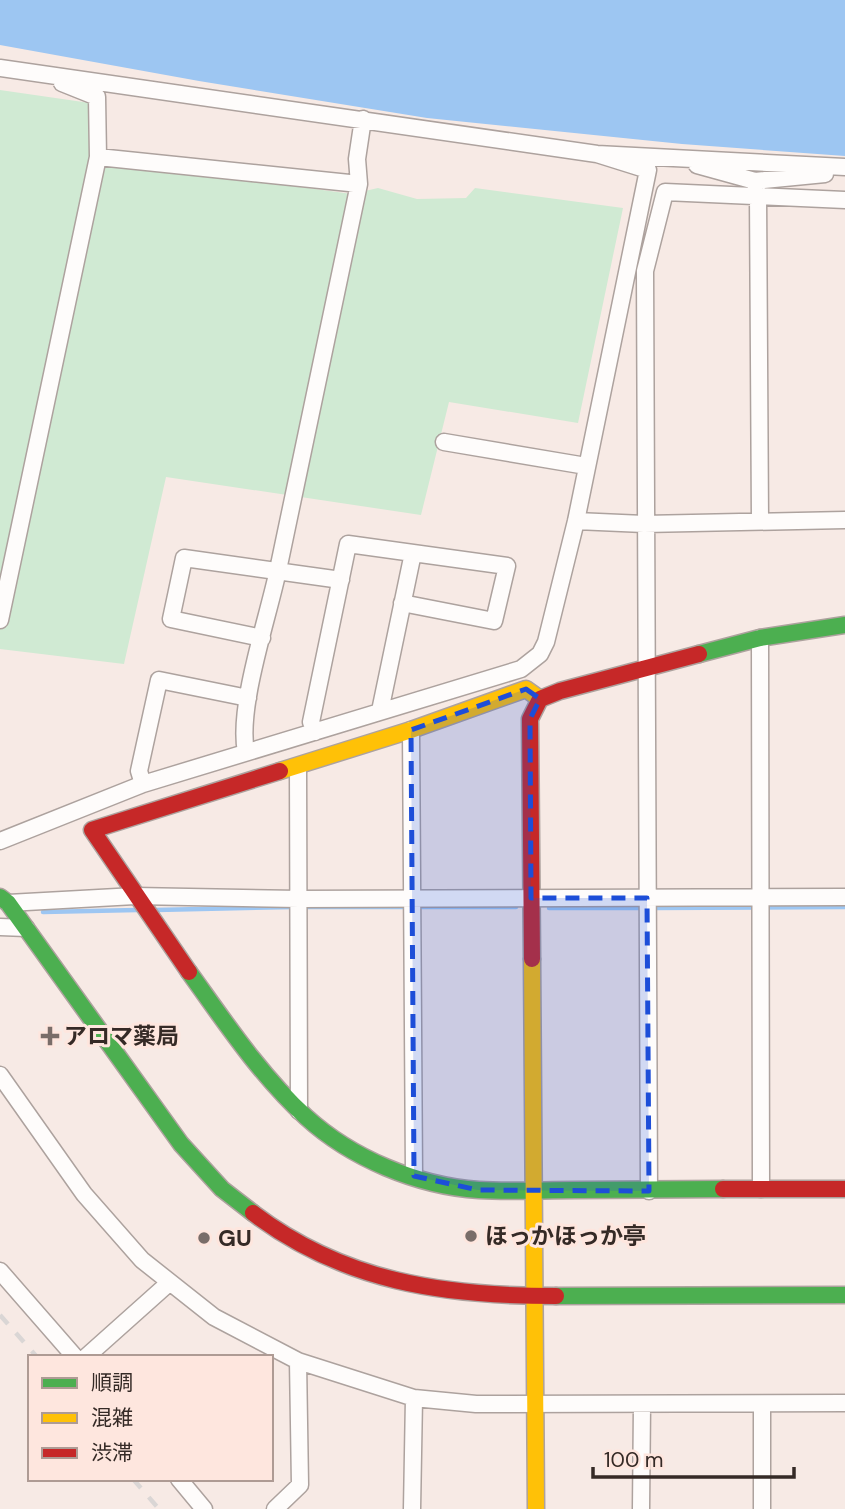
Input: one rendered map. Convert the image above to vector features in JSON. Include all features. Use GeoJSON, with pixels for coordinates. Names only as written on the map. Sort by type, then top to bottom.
{"type":"FeatureCollection","features":[{"type":"Feature","properties":{"kind":"street"},"geometry":{"type":"LineString","coordinates":[[0,68],[597,154],[839,167]]}},
{"type":"Feature","properties":{"kind":"street"},"geometry":{"type":"LineString","coordinates":[[0,620],[98,157],[97,97],[39,74]]}},
{"type":"Feature","properties":{"kind":"street"},"geometry":{"type":"LineString","coordinates":[[246,752],[243,738],[248,698],[278,571],[359,184],[358,159],[363,119]]}},
{"type":"Feature","properties":{"kind":"street"},"geometry":{"type":"LineString","coordinates":[[597,154],[648,170],[680,159],[756,188],[845,200]]}},
{"type":"Feature","properties":{"kind":"street"},"geometry":{"type":"LineString","coordinates":[[98,157],[359,184]]}},
{"type":"Feature","properties":{"kind":"street"},"geometry":{"type":"LineString","coordinates":[[649,1191],[645,271],[665,192],[756,188],[832,173],[839,167]]}},
{"type":"Feature","properties":{"kind":"street"},"geometry":{"type":"LineString","coordinates":[[0,841],[143,784],[521,669],[540,654],[546,642],[576,520],[648,170]]}},
{"type":"Feature","properties":{"kind":"street"},"geometry":{"type":"LineString","coordinates":[[756,188],[760,521]]}},
{"type":"Feature","properties":{"kind":"street"},"geometry":{"type":"LineString","coordinates":[[444,442],[586,466]]}},
{"type":"Feature","properties":{"kind":"street"},"geometry":{"type":"LineString","coordinates":[[576,520],[645,524],[845,520]]}},
{"type":"Feature","properties":{"kind":"street"},"geometry":{"type":"LineString","coordinates":[[315,732],[311,722],[348,544],[507,566],[494,621],[402,603]]}},
{"type":"Feature","properties":{"kind":"street"},"geometry":{"type":"LineString","coordinates":[[380,711],[413,553]]}},
{"type":"Feature","properties":{"kind":"street"},"geometry":{"type":"LineString","coordinates":[[262,638],[171,619],[184,558],[341,580]]}},
{"type":"Feature","properties":{"kind":"street"},"geometry":{"type":"LineString","coordinates":[[537,1509],[533,1296],[530,719],[540,699],[560,691],[760,638],[845,625]]}},
{"type":"Feature","properties":{"kind":"street"},"geometry":{"type":"LineString","coordinates":[[760,638],[761,1189]]}},
{"type":"Feature","properties":{"kind":"street"},"geometry":{"type":"LineString","coordinates":[[521,669],[526,688],[540,699]]}},
{"type":"Feature","properties":{"kind":"street"},"geometry":{"type":"LineString","coordinates":[[143,784],[139,771],[159,680],[248,698]]}},
{"type":"Feature","properties":{"kind":"street"},"geometry":{"type":"LineString","coordinates":[[526,688],[411,730],[92,830],[142,906],[263,1073],[299,1111],[352,1151],[386,1167],[426,1180],[478,1190],[845,1189]]}},
{"type":"Feature","properties":{"kind":"street"},"geometry":{"type":"LineString","coordinates":[[411,730],[414,1176]]}},
{"type":"Feature","properties":{"kind":"street"},"geometry":{"type":"LineString","coordinates":[[298,766],[299,1111]]}},
{"type":"Feature","properties":{"kind":"street"},"geometry":{"type":"LineString","coordinates":[[4,900],[142,906],[413,905],[531,898],[647,904],[760,903],[845,897]]}},
{"type":"Feature","properties":{"kind":"street"},"geometry":{"type":"LineString","coordinates":[[4,900],[181,1144],[222,1189],[276,1231],[344,1266],[382,1278],[452,1291],[533,1296],[845,1295]]}},
{"type":"Feature","properties":{"kind":"street"},"geometry":{"type":"LineString","coordinates":[[0,927],[26,928]]}},
{"type":"Feature","properties":{"kind":"street"},"geometry":{"type":"LineString","coordinates":[[0,1075],[84,1194],[142,1260],[214,1317],[298,1361],[414,1398],[476,1404],[845,1404]]}},
{"type":"Feature","properties":{"kind":"street"},"geometry":{"type":"LineString","coordinates":[[0,1271],[73,1355]]}},
{"type":"Feature","properties":{"kind":"street"},"geometry":{"type":"LineString","coordinates":[[88,1355],[170,1282]]}},
{"type":"Feature","properties":{"kind":"street"},"geometry":{"type":"LineString","coordinates":[[275,1509],[300,1485],[298,1361]]}},
{"type":"Feature","properties":{"kind":"street"},"geometry":{"type":"LineString","coordinates":[[412,1509],[414,1398]]}},
{"type":"Feature","properties":{"kind":"street"},"geometry":{"type":"LineString","coordinates":[[762,1404],[762,1509]]}},
{"type":"Feature","properties":{"kind":"street"},"geometry":{"type":"LineString","coordinates":[[642,1405],[642,1509]]}},
{"type":"Feature","properties":{"kind":"street"},"geometry":{"type":"LineString","coordinates":[[181,1481],[204,1509]]}},
{"type":"Feature","properties":{"kind":"highlighted area"},"geometry":{"type":"Polygon","coordinates":[[[526,689],[540,699],[530,719],[531,898],[647,898],[649,1191],[478,1190],[414,1176],[411,730],[526,689]]]}},
{"type":"Feature","properties":{"kind":"green space"},"geometry":{"type":"Polygon","coordinates":[[[0,90],[90,103],[94,159],[352,194],[378,188],[417,199],[466,198],[475,188],[623,208],[578,423],[449,402],[421,515],[166,477],[124,664],[0,649],[0,90]]]}},
{"type":"Feature","properties":{"kind":"water"},"geometry":{"type":"Polygon","coordinates":[[[0,0],[845,0],[845,156],[682,144],[427,118],[0,45],[0,0]]]}},
{"type":"Feature","properties":{"kind":"waterway"},"geometry":{"type":"LineString","coordinates":[[156,910],[294,907]]}},
{"type":"Feature","properties":{"kind":"waterway"},"geometry":{"type":"LineString","coordinates":[[303,907],[516,907]]}},
{"type":"Feature","properties":{"kind":"waterway"},"geometry":{"type":"LineString","coordinates":[[651,908],[845,907]]}},
{"type":"Feature","properties":{"kind":"waterway"},"geometry":{"type":"LineString","coordinates":[[549,908],[643,908]]}},
{"type":"Feature","properties":{"kind":"waterway"},"geometry":{"type":"LineString","coordinates":[[43,912],[137,910]]}},
{"type":"Feature","properties":{"kind":"railway"},"geometry":{"type":"LineString","coordinates":[[0,1315],[35,1355]]}},
{"type":"Feature","properties":{"kind":"railway"},"geometry":{"type":"LineString","coordinates":[[135,1481],[159,1509]]}},
{"type":"Feature","properties":{"kind":"traffic: fast"},"geometry":{"type":"LineString","coordinates":[[699,654],[760,638],[845,625]]}},
{"type":"Feature","properties":{"kind":"traffic: fast"},"geometry":{"type":"LineString","coordinates":[[0,897],[8,903],[181,1144],[222,1189],[253,1213]]}},
{"type":"Feature","properties":{"kind":"traffic: fast"},"geometry":{"type":"LineString","coordinates":[[189,972],[244,1048],[289,1101],[343,1145],[386,1167],[432,1183],[479,1190],[723,1189]]}},
{"type":"Feature","properties":{"kind":"traffic: fast"},"geometry":{"type":"LineString","coordinates":[[556,1296],[845,1295]]}},
{"type":"Feature","properties":{"kind":"traffic: slow"},"geometry":{"type":"LineString","coordinates":[[280,771],[411,730],[526,689],[540,699]]}},
{"type":"Feature","properties":{"kind":"traffic: slow"},"geometry":{"type":"LineString","coordinates":[[532,959],[536,1509]]}},
{"type":"Feature","properties":{"kind":"traffic: jam"},"geometry":{"type":"LineString","coordinates":[[532,959],[530,719],[540,699],[560,691],[699,654]]}},
{"type":"Feature","properties":{"kind":"traffic: jam"},"geometry":{"type":"LineString","coordinates":[[189,972],[92,830],[280,771]]}},
{"type":"Feature","properties":{"kind":"traffic: jam"},"geometry":{"type":"LineString","coordinates":[[723,1189],[845,1189]]}},
{"type":"Feature","properties":{"kind":"traffic: jam"},"geometry":{"type":"LineString","coordinates":[[253,1213],[323,1255],[359,1270],[435,1288],[474,1293],[556,1296]]}},
{"type":"Feature","properties":{"kind":"place","name":"アロマ薬局"},"geometry":{"type":"Point","coordinates":[50,1036]}},
{"type":"Feature","properties":{"kind":"place","name":"ほっかほっか亭"},"geometry":{"type":"Point","coordinates":[471,1236]}},
{"type":"Feature","properties":{"kind":"place","name":"GU"},"geometry":{"type":"Point","coordinates":[204,1238]}}]}
